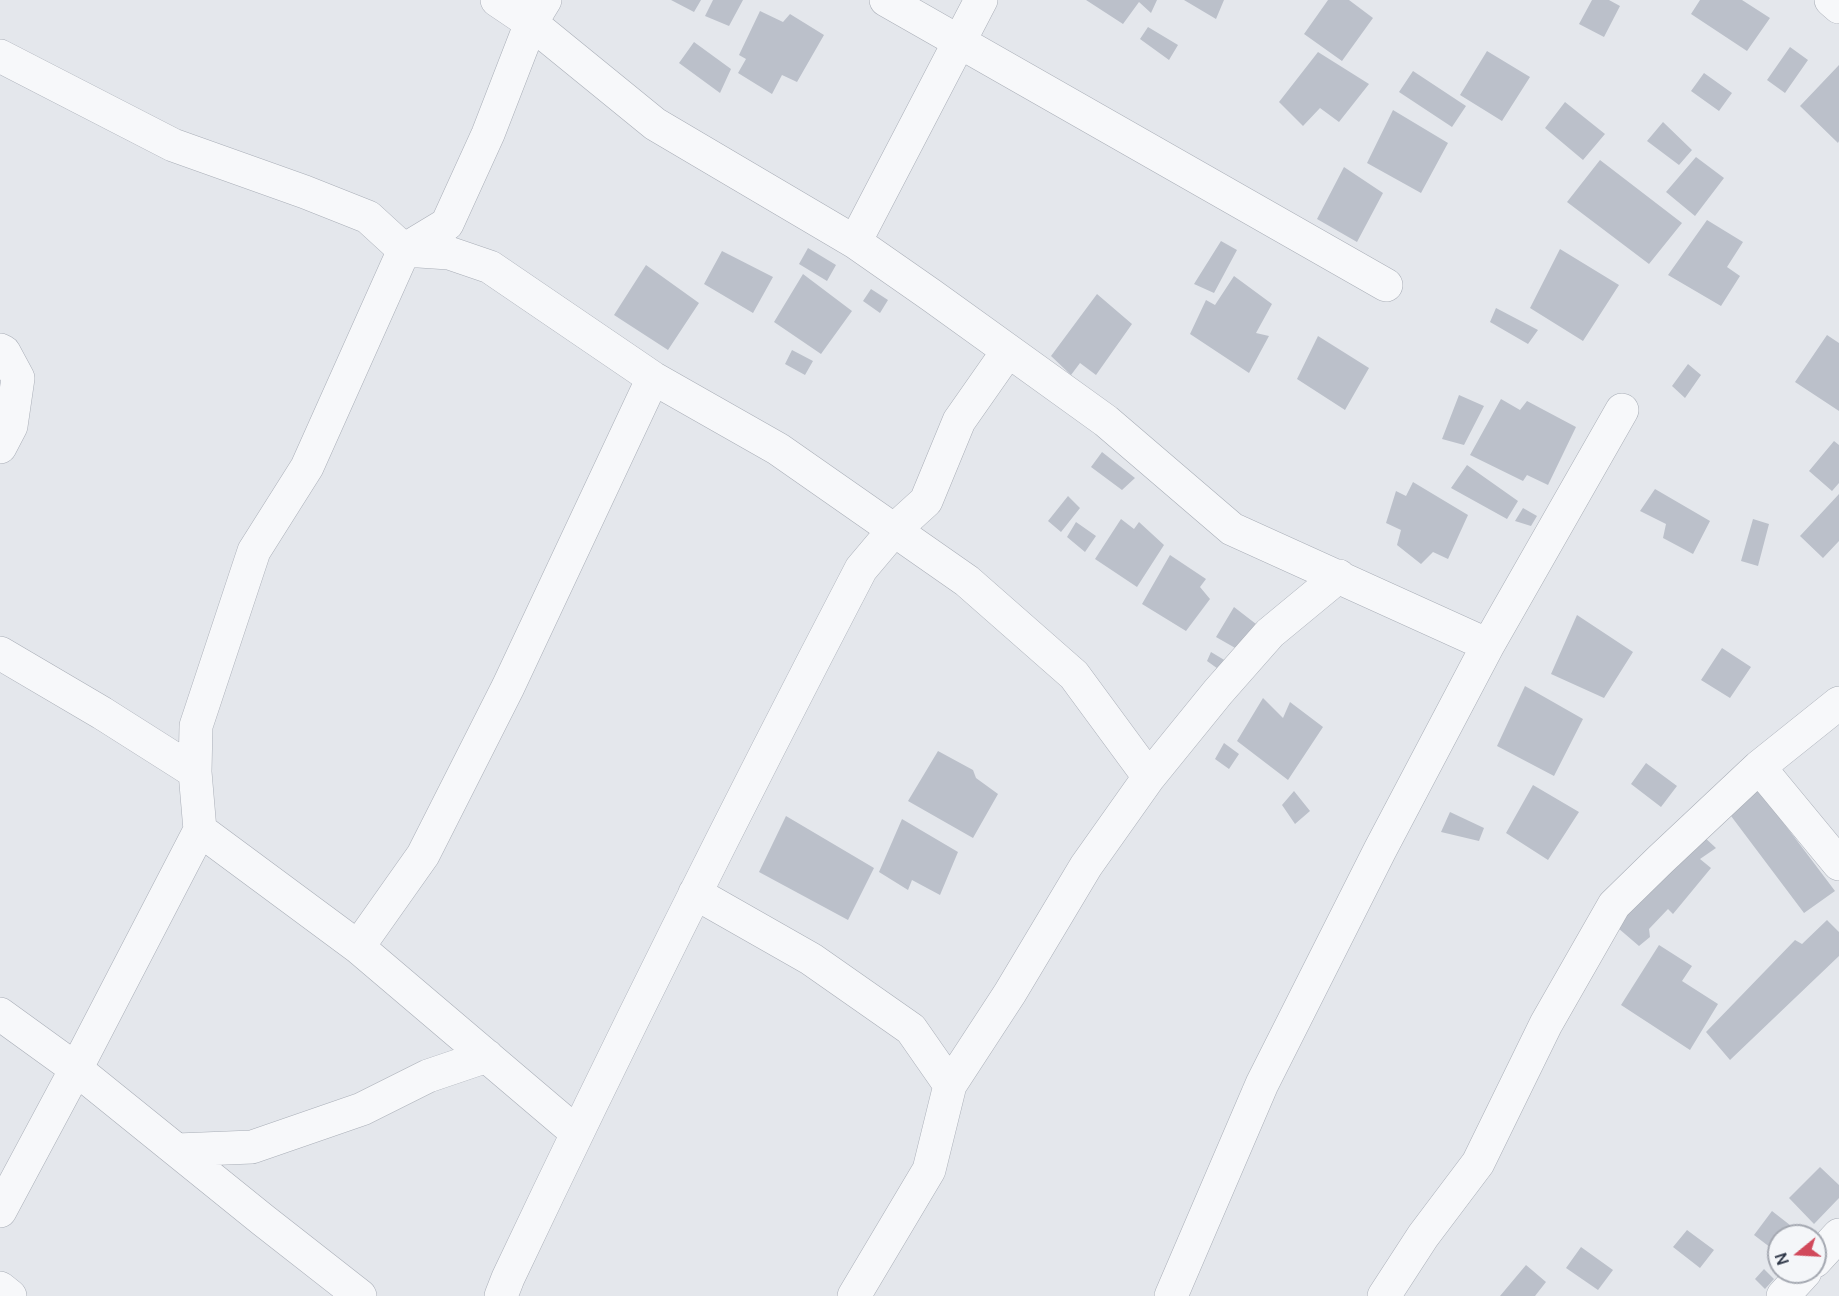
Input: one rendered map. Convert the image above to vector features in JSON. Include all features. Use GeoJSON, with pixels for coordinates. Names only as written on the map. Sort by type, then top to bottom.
{"type":"FeatureCollection","features":[{"type":"Feature","properties":{"kind":"street"},"geometry":{"type":"LineString","coordinates":[[497,0],[538,12],[655,124],[855,242],[1106,421],[1232,528],[1488,645]]}},
{"type":"Feature","properties":{"kind":"street"},"geometry":{"type":"LineString","coordinates":[[886,0],[1386,285]]}},
{"type":"Feature","properties":{"kind":"street"},"geometry":{"type":"LineString","coordinates":[[855,242],[981,0]]}},
{"type":"Feature","properties":{"kind":"street"},"geometry":{"type":"LineString","coordinates":[[1831,0],[1839,7]]}},
{"type":"Feature","properties":{"kind":"street"},"geometry":{"type":"LineString","coordinates":[[0,1211],[201,830],[195,772],[196,726],[254,551],[307,467],[404,250],[447,224],[488,134],[538,12]]}},
{"type":"Feature","properties":{"kind":"street"},"geometry":{"type":"LineString","coordinates":[[0,56],[173,145],[368,217],[404,250],[449,252],[490,267],[653,378],[777,448],[893,531],[968,581],[1074,675],[1149,777]]}},
{"type":"Feature","properties":{"kind":"street"},"geometry":{"type":"LineString","coordinates":[[0,350],[4,352],[18,378],[10,426],[0,447]]}},
{"type":"Feature","properties":{"kind":"street"},"geometry":{"type":"LineString","coordinates":[[501,1296],[577,1132],[695,893],[861,569],[893,531],[926,501],[959,421],[1008,351]]}},
{"type":"Feature","properties":{"kind":"street"},"geometry":{"type":"LineString","coordinates":[[358,947],[423,855],[508,687],[653,378]]}},
{"type":"Feature","properties":{"kind":"street"},"geometry":{"type":"LineString","coordinates":[[1171,1296],[1262,1084],[1380,850],[1488,645],[1622,410]]}},
{"type":"Feature","properties":{"kind":"street"},"geometry":{"type":"LineString","coordinates":[[854,1296],[929,1170],[950,1085],[1010,993],[1086,867],[1149,777],[1218,692],[1270,633],[1339,576]]}},
{"type":"Feature","properties":{"kind":"street"},"geometry":{"type":"LineString","coordinates":[[0,652],[195,772]]}},
{"type":"Feature","properties":{"kind":"street"},"geometry":{"type":"LineString","coordinates":[[1384,1296],[1423,1236],[1478,1163],[1546,1024],[1614,905],[1759,767],[1839,703]]}},
{"type":"Feature","properties":{"kind":"street"},"geometry":{"type":"LineString","coordinates":[[1759,767],[1839,864]]}},
{"type":"Feature","properties":{"kind":"street"},"geometry":{"type":"LineString","coordinates":[[201,830],[358,947],[577,1132]]}},
{"type":"Feature","properties":{"kind":"street"},"geometry":{"type":"LineString","coordinates":[[695,893],[811,958],[911,1029],[950,1085]]}},
{"type":"Feature","properties":{"kind":"street"},"geometry":{"type":"LineString","coordinates":[[0,1014],[76,1069],[360,1296]]}},
{"type":"Feature","properties":{"kind":"street"},"geometry":{"type":"LineString","coordinates":[[177,1150],[252,1147],[362,1109],[428,1076],[487,1056]]}},
{"type":"Feature","properties":{"kind":"street"},"geometry":{"type":"LineString","coordinates":[[1827,1248],[1839,1235]]}},
{"type":"Feature","properties":{"kind":"street"},"geometry":{"type":"LineString","coordinates":[[1783,1296],[1794,1284]]}},
{"type":"Feature","properties":{"kind":"street"},"geometry":{"type":"LineString","coordinates":[[0,1288],[10,1296]]}},
{"type":"Feature","properties":{"kind":"building"},"geometry":{"type":"Polygon","coordinates":[[[671,0],[701,0],[694,12],[671,0]]]}},
{"type":"Feature","properties":{"kind":"building"},"geometry":{"type":"Polygon","coordinates":[[[713,0],[743,0],[729,26],[705,16],[713,0]]]}},
{"type":"Feature","properties":{"kind":"building"},"geometry":{"type":"Polygon","coordinates":[[[1086,0],[1157,0],[1151,13],[1139,2],[1123,24],[1086,0]]]}},
{"type":"Feature","properties":{"kind":"building"},"geometry":{"type":"Polygon","coordinates":[[[1184,0],[1224,0],[1216,19],[1184,0]]]}},
{"type":"Feature","properties":{"kind":"building"},"geometry":{"type":"Polygon","coordinates":[[[1328,0],[1349,0],[1373,18],[1342,61],[1304,34],[1328,0]]]}},
{"type":"Feature","properties":{"kind":"building"},"geometry":{"type":"Polygon","coordinates":[[[1592,0],[1609,0],[1620,6],[1604,37],[1579,24],[1592,0]]]}},
{"type":"Feature","properties":{"kind":"building"},"geometry":{"type":"Polygon","coordinates":[[[1700,0],[1742,0],[1770,18],[1747,51],[1691,14],[1700,0]]]}},
{"type":"Feature","properties":{"kind":"building"},"geometry":{"type":"Polygon","coordinates":[[[760,11],[783,22],[790,14],[824,35],[797,82],[782,75],[772,94],[738,73],[746,59],[739,55],[760,11]]]}},
{"type":"Feature","properties":{"kind":"building"},"geometry":{"type":"Polygon","coordinates":[[[1148,27],[1178,45],[1169,60],[1140,39],[1148,27]]]}},
{"type":"Feature","properties":{"kind":"building"},"geometry":{"type":"Polygon","coordinates":[[[694,42],[731,69],[720,93],[679,63],[694,42]]]}},
{"type":"Feature","properties":{"kind":"building"},"geometry":{"type":"Polygon","coordinates":[[[1790,47],[1808,60],[1785,93],[1767,80],[1790,47]]]}},
{"type":"Feature","properties":{"kind":"building"},"geometry":{"type":"Polygon","coordinates":[[[1487,51],[1530,77],[1502,121],[1460,95],[1487,51]]]}},
{"type":"Feature","properties":{"kind":"building"},"geometry":{"type":"Polygon","coordinates":[[[1318,52],[1369,84],[1339,122],[1320,108],[1303,126],[1279,102],[1318,52]]]}},
{"type":"Feature","properties":{"kind":"building"},"geometry":{"type":"Polygon","coordinates":[[[1839,65],[1839,141],[1838,143],[1800,106],[1839,65]]]}},
{"type":"Feature","properties":{"kind":"building"},"geometry":{"type":"Polygon","coordinates":[[[1413,71],[1466,106],[1452,127],[1399,92],[1413,71]]]}},
{"type":"Feature","properties":{"kind":"building"},"geometry":{"type":"Polygon","coordinates":[[[1704,73],[1732,93],[1719,111],[1691,91],[1704,73]]]}},
{"type":"Feature","properties":{"kind":"building"},"geometry":{"type":"Polygon","coordinates":[[[1565,102],[1605,134],[1583,160],[1545,128],[1565,102]]]}},
{"type":"Feature","properties":{"kind":"building"},"geometry":{"type":"Polygon","coordinates":[[[1393,110],[1448,143],[1421,193],[1367,163],[1393,110]]]}},
{"type":"Feature","properties":{"kind":"building"},"geometry":{"type":"Polygon","coordinates":[[[1663,122],[1692,150],[1679,165],[1647,141],[1663,122]]]}},
{"type":"Feature","properties":{"kind":"building"},"geometry":{"type":"Polygon","coordinates":[[[1696,157],[1724,178],[1695,216],[1666,192],[1696,157]]]}},
{"type":"Feature","properties":{"kind":"building"},"geometry":{"type":"Polygon","coordinates":[[[1600,160],[1682,223],[1649,264],[1567,202],[1600,160]]]}},
{"type":"Feature","properties":{"kind":"building"},"geometry":{"type":"Polygon","coordinates":[[[1344,167],[1383,193],[1357,242],[1317,219],[1344,167]]]}},
{"type":"Feature","properties":{"kind":"building"},"geometry":{"type":"Polygon","coordinates":[[[1707,220],[1743,242],[1727,267],[1740,276],[1721,306],[1668,275],[1707,220]]]}},
{"type":"Feature","properties":{"kind":"building"},"geometry":{"type":"Polygon","coordinates":[[[1221,241],[1237,250],[1214,293],[1194,284],[1221,241]]]}},
{"type":"Feature","properties":{"kind":"building"},"geometry":{"type":"Polygon","coordinates":[[[808,248],[836,265],[827,281],[799,264],[808,248]]]}},
{"type":"Feature","properties":{"kind":"building"},"geometry":{"type":"Polygon","coordinates":[[[1560,249],[1619,285],[1583,341],[1530,308],[1560,249]]]}},
{"type":"Feature","properties":{"kind":"building"},"geometry":{"type":"Polygon","coordinates":[[[722,251],[773,277],[753,313],[704,284],[722,251]]]}},
{"type":"Feature","properties":{"kind":"building"},"geometry":{"type":"Polygon","coordinates":[[[646,265],[699,303],[668,350],[614,315],[646,265]]]}},
{"type":"Feature","properties":{"kind":"building"},"geometry":{"type":"Polygon","coordinates":[[[803,274],[852,311],[821,354],[774,322],[803,274]]]}},
{"type":"Feature","properties":{"kind":"building"},"geometry":{"type":"Polygon","coordinates":[[[1234,276],[1272,304],[1256,333],[1269,336],[1249,373],[1190,334],[1206,300],[1215,305],[1234,276]]]}},
{"type":"Feature","properties":{"kind":"building"},"geometry":{"type":"Polygon","coordinates":[[[871,289],[888,300],[880,313],[863,301],[871,289]]]}},
{"type":"Feature","properties":{"kind":"building"},"geometry":{"type":"Polygon","coordinates":[[[1097,294],[1132,324],[1096,375],[1080,363],[1071,375],[1051,356],[1097,294]]]}},
{"type":"Feature","properties":{"kind":"building"},"geometry":{"type":"Polygon","coordinates":[[[1496,308],[1538,330],[1528,344],[1490,322],[1496,308]]]}},
{"type":"Feature","properties":{"kind":"building"},"geometry":{"type":"Polygon","coordinates":[[[1827,335],[1839,343],[1839,411],[1795,382],[1827,335]]]}},
{"type":"Feature","properties":{"kind":"building"},"geometry":{"type":"Polygon","coordinates":[[[1318,336],[1369,368],[1345,410],[1297,379],[1318,336]]]}},
{"type":"Feature","properties":{"kind":"building"},"geometry":{"type":"Polygon","coordinates":[[[792,350],[813,361],[805,375],[785,364],[792,350]]]}},
{"type":"Feature","properties":{"kind":"building"},"geometry":{"type":"Polygon","coordinates":[[[1688,364],[1701,375],[1685,398],[1672,386],[1688,364]]]}},
{"type":"Feature","properties":{"kind":"building"},"geometry":{"type":"Polygon","coordinates":[[[1459,395],[1484,406],[1464,445],[1442,439],[1459,395]]]}},
{"type":"Feature","properties":{"kind":"building"},"geometry":{"type":"Polygon","coordinates":[[[1501,399],[1520,410],[1527,401],[1576,427],[1548,485],[1527,475],[1523,481],[1470,455],[1501,399]]]}},
{"type":"Feature","properties":{"kind":"building"},"geometry":{"type":"Polygon","coordinates":[[[1834,441],[1839,445],[1839,483],[1832,491],[1809,471],[1834,441]]]}},
{"type":"Feature","properties":{"kind":"building"},"geometry":{"type":"Polygon","coordinates":[[[1102,452],[1135,478],[1122,490],[1091,467],[1102,452]]]}},
{"type":"Feature","properties":{"kind":"building"},"geometry":{"type":"Polygon","coordinates":[[[1467,465],[1518,501],[1507,519],[1451,488],[1467,465]]]}},
{"type":"Feature","properties":{"kind":"building"},"geometry":{"type":"Polygon","coordinates":[[[1413,482],[1468,515],[1448,559],[1433,552],[1421,564],[1397,545],[1401,530],[1386,523],[1396,491],[1406,496],[1413,482]]]}},
{"type":"Feature","properties":{"kind":"building"},"geometry":{"type":"Polygon","coordinates":[[[1655,489],[1710,521],[1693,554],[1663,538],[1666,524],[1640,511],[1655,489]]]}},
{"type":"Feature","properties":{"kind":"building"},"geometry":{"type":"Polygon","coordinates":[[[1839,494],[1839,541],[1823,558],[1800,536],[1839,494]]]}},
{"type":"Feature","properties":{"kind":"building"},"geometry":{"type":"Polygon","coordinates":[[[1068,496],[1080,508],[1061,532],[1048,521],[1068,496]]]}},
{"type":"Feature","properties":{"kind":"building"},"geometry":{"type":"Polygon","coordinates":[[[1523,508],[1537,516],[1531,526],[1515,521],[1523,508]]]}},
{"type":"Feature","properties":{"kind":"building"},"geometry":{"type":"Polygon","coordinates":[[[1121,519],[1134,529],[1139,522],[1164,545],[1137,587],[1095,559],[1121,519]]]}},
{"type":"Feature","properties":{"kind":"building"},"geometry":{"type":"Polygon","coordinates":[[[1753,519],[1769,524],[1758,566],[1741,561],[1753,519]]]}},
{"type":"Feature","properties":{"kind":"building"},"geometry":{"type":"Polygon","coordinates":[[[1076,522],[1096,536],[1085,552],[1067,537],[1076,522]]]}},
{"type":"Feature","properties":{"kind":"building"},"geometry":{"type":"Polygon","coordinates":[[[1170,555],[1206,579],[1200,587],[1210,599],[1186,631],[1142,604],[1170,555]]]}},
{"type":"Feature","properties":{"kind":"building"},"geometry":{"type":"Polygon","coordinates":[[[1234,607],[1256,624],[1237,649],[1216,637],[1234,607]]]}},
{"type":"Feature","properties":{"kind":"building"},"geometry":{"type":"Polygon","coordinates":[[[1577,615],[1633,652],[1604,698],[1551,674],[1577,615]]]}},
{"type":"Feature","properties":{"kind":"building"},"geometry":{"type":"Polygon","coordinates":[[[1722,648],[1751,667],[1730,698],[1701,680],[1722,648]]]}},
{"type":"Feature","properties":{"kind":"building"},"geometry":{"type":"Polygon","coordinates":[[[1211,652],[1226,661],[1221,671],[1207,661],[1211,652]]]}},
{"type":"Feature","properties":{"kind":"building"},"geometry":{"type":"Polygon","coordinates":[[[1525,686],[1583,719],[1554,776],[1497,746],[1525,686]]]}},
{"type":"Feature","properties":{"kind":"building"},"geometry":{"type":"Polygon","coordinates":[[[1263,698],[1283,718],[1290,702],[1323,727],[1288,780],[1237,741],[1263,698]]]}},
{"type":"Feature","properties":{"kind":"building"},"geometry":{"type":"Polygon","coordinates":[[[1224,743],[1239,754],[1229,769],[1215,759],[1224,743]]]}},
{"type":"Feature","properties":{"kind":"building"},"geometry":{"type":"Polygon","coordinates":[[[938,751],[973,770],[976,778],[998,794],[973,838],[908,801],[938,751]]]}},
{"type":"Feature","properties":{"kind":"building"},"geometry":{"type":"Polygon","coordinates":[[[1646,763],[1677,786],[1661,807],[1631,784],[1646,763]]]}},
{"type":"Feature","properties":{"kind":"building"},"geometry":{"type":"Polygon","coordinates":[[[1533,785],[1579,812],[1548,860],[1506,833],[1533,785]]]}},
{"type":"Feature","properties":{"kind":"building"},"geometry":{"type":"Polygon","coordinates":[[[1755,785],[1835,891],[1804,913],[1725,808],[1755,785]]]}},
{"type":"Feature","properties":{"kind":"building"},"geometry":{"type":"Polygon","coordinates":[[[1294,791],[1310,811],[1295,824],[1282,805],[1294,791]]]}},
{"type":"Feature","properties":{"kind":"building"},"geometry":{"type":"Polygon","coordinates":[[[1450,812],[1484,828],[1479,841],[1441,832],[1450,812]]]}},
{"type":"Feature","properties":{"kind":"building"},"geometry":{"type":"Polygon","coordinates":[[[786,816],[874,868],[848,920],[759,872],[786,816]]]}},
{"type":"Feature","properties":{"kind":"building"},"geometry":{"type":"Polygon","coordinates":[[[902,819],[958,852],[940,895],[912,880],[908,890],[879,872],[902,819]]]}},
{"type":"Feature","properties":{"kind":"building"},"geometry":{"type":"Polygon","coordinates":[[[1702,835],[1716,848],[1700,859],[1711,868],[1673,914],[1668,909],[1649,929],[1650,937],[1639,946],[1618,928],[1637,894],[1702,835]]]}},
{"type":"Feature","properties":{"kind":"building"},"geometry":{"type":"Polygon","coordinates":[[[1827,920],[1839,932],[1839,956],[1730,1060],[1706,1032],[1795,940],[1802,944],[1827,920]]]}},
{"type":"Feature","properties":{"kind":"building"},"geometry":{"type":"Polygon","coordinates":[[[1659,945],[1692,966],[1682,981],[1718,1004],[1690,1050],[1621,1005],[1659,945]]]}},
{"type":"Feature","properties":{"kind":"building"},"geometry":{"type":"Polygon","coordinates":[[[1820,1167],[1839,1185],[1839,1198],[1814,1224],[1789,1198],[1820,1167]]]}},
{"type":"Feature","properties":{"kind":"building"},"geometry":{"type":"Polygon","coordinates":[[[1772,1211],[1789,1224],[1767,1224],[1767,1245],[1754,1235],[1772,1211]]]}},
{"type":"Feature","properties":{"kind":"building"},"geometry":{"type":"Polygon","coordinates":[[[1687,1230],[1714,1250],[1700,1268],[1673,1247],[1687,1230]]]}},
{"type":"Feature","properties":{"kind":"building"},"geometry":{"type":"Polygon","coordinates":[[[1581,1247],[1613,1270],[1598,1290],[1566,1268],[1581,1247]]]}},
{"type":"Feature","properties":{"kind":"building"},"geometry":{"type":"Polygon","coordinates":[[[1526,1265],[1546,1282],[1535,1296],[1500,1296],[1526,1265]]]}},
{"type":"Feature","properties":{"kind":"building"},"geometry":{"type":"Polygon","coordinates":[[[1764,1269],[1767,1272],[1767,1284],[1770,1284],[1765,1289],[1755,1279],[1764,1269]]]}}]}
